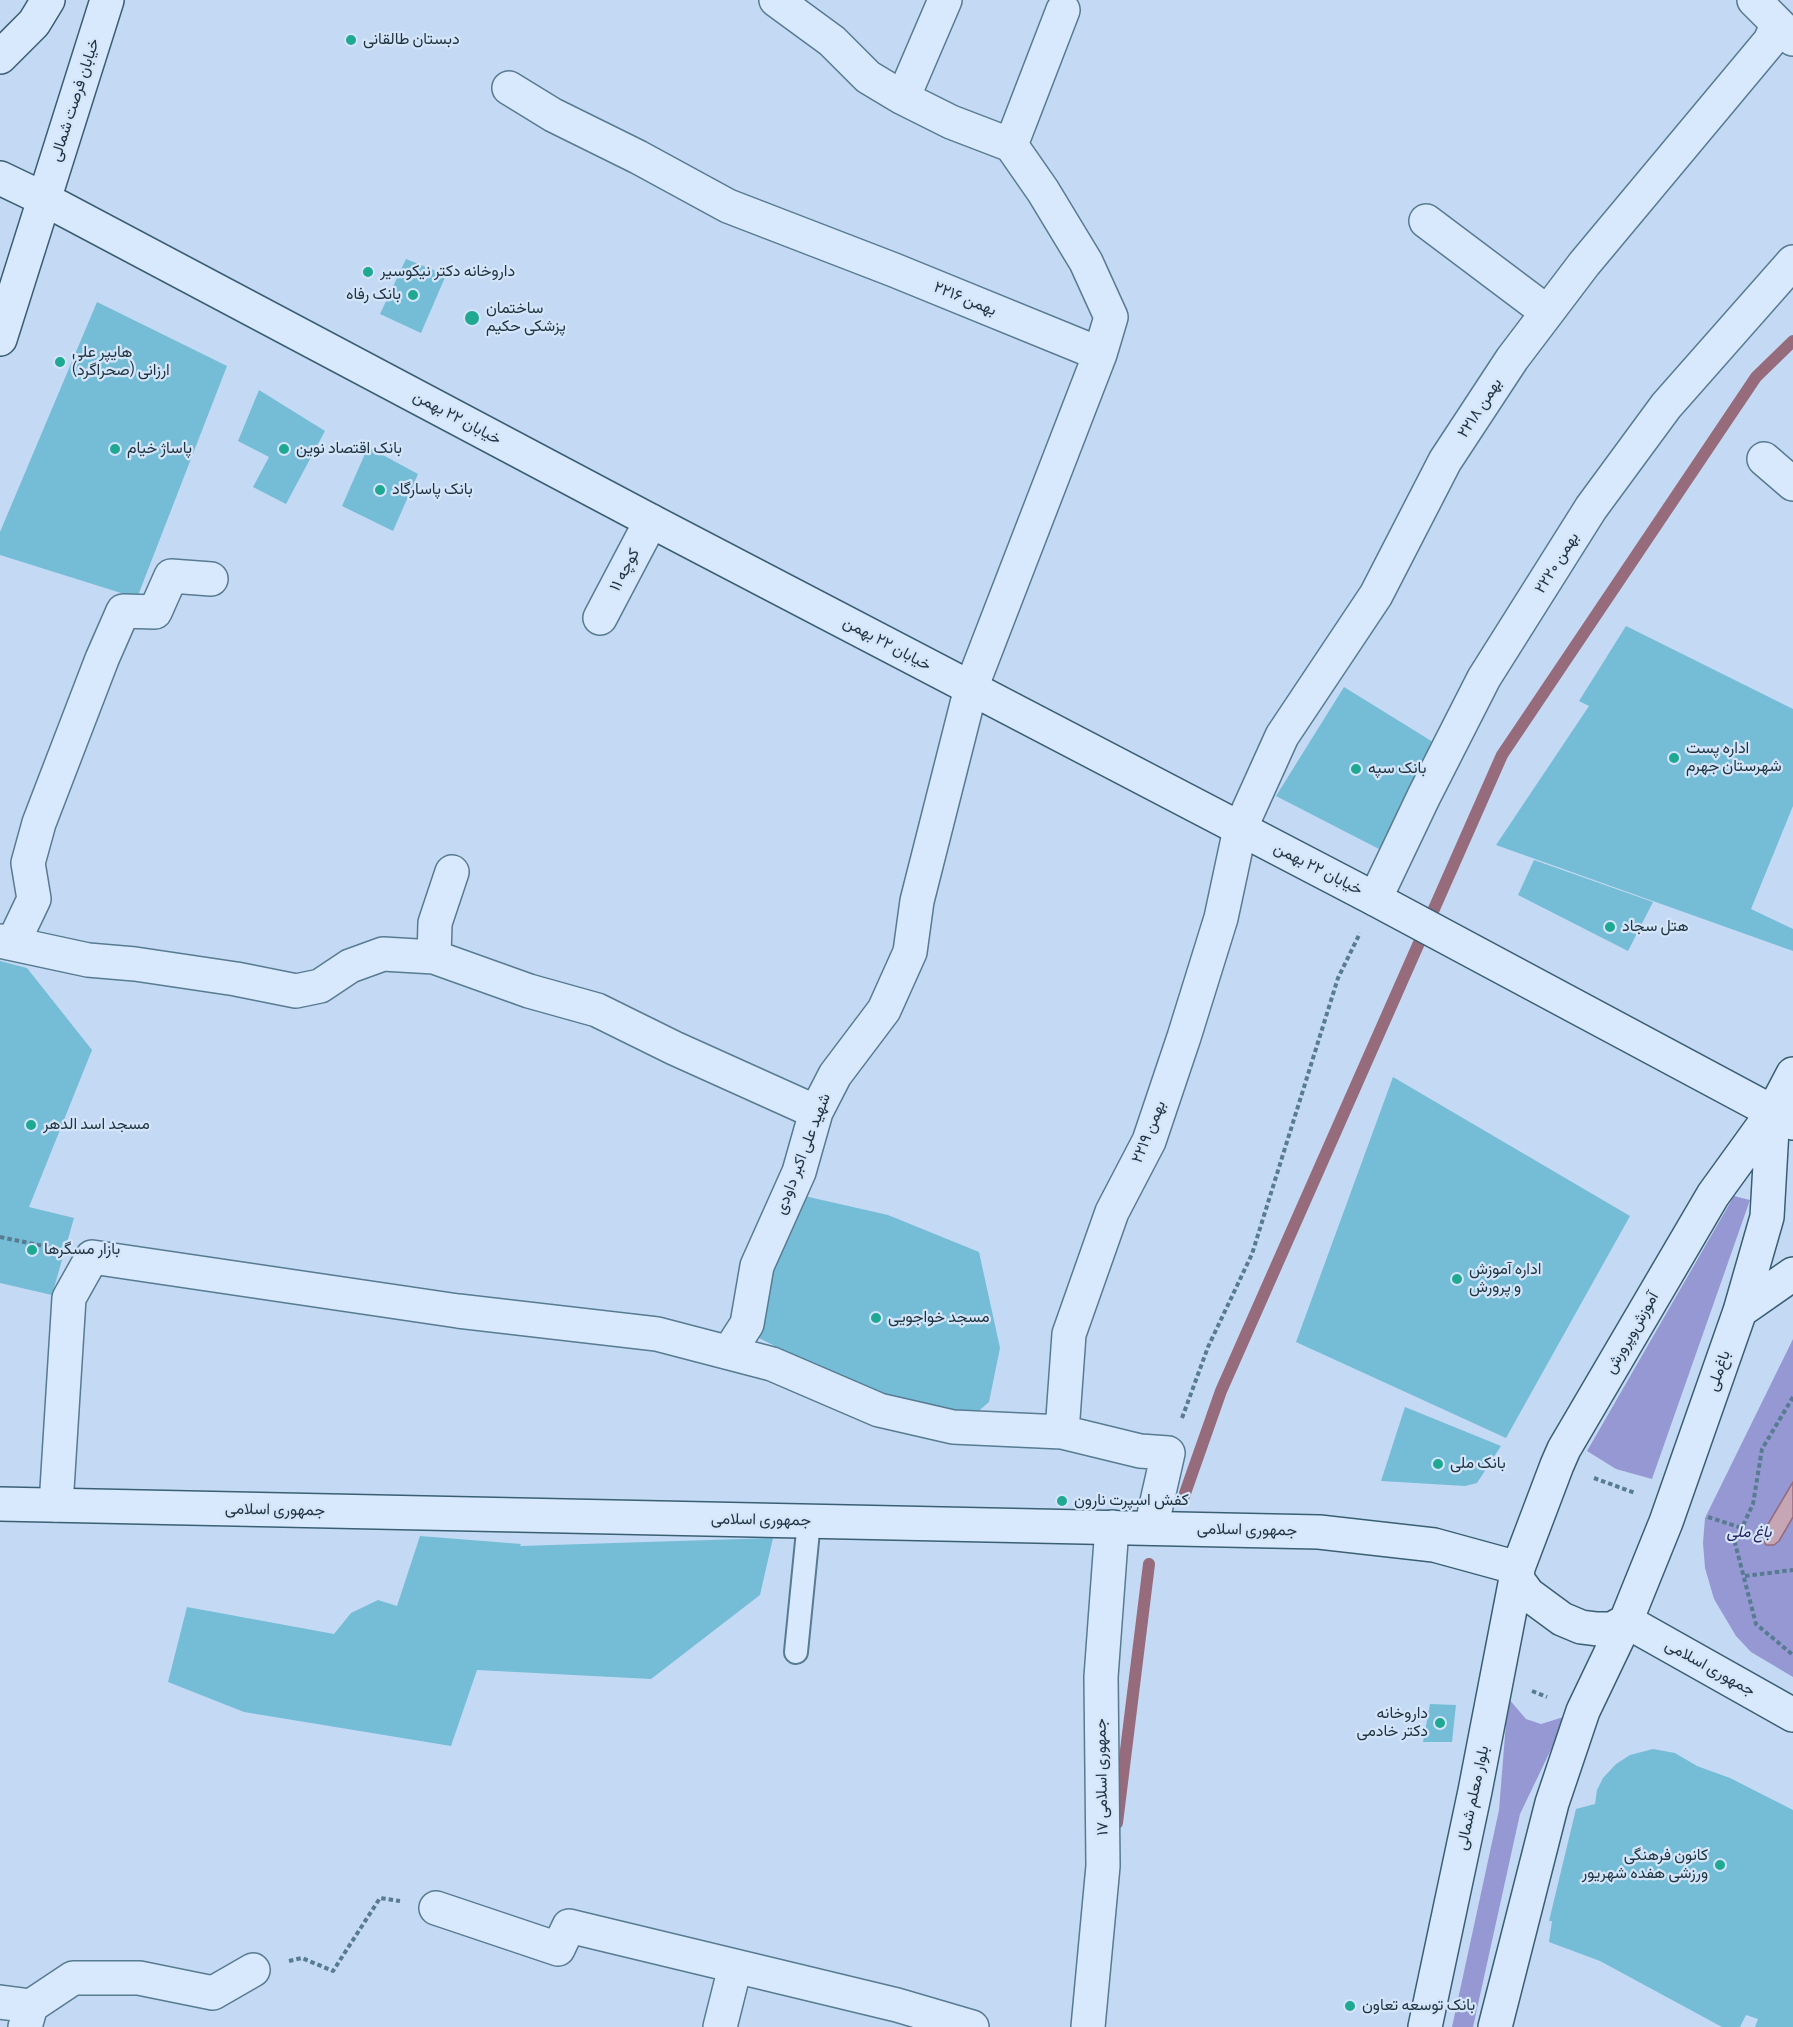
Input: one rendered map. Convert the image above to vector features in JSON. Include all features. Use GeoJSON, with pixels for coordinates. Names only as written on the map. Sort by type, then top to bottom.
{"type":"FeatureCollection","features":[{"type":"Feature","properties":{"kind":"street"},"geometry":{"type":"LineString","coordinates":[[0,57],[34,22],[48,0]]}},
{"type":"Feature","properties":{"kind":"street","name":"خیابان فرصت شمالی"},"geometry":{"type":"LineString","coordinates":[[0,339],[107,0]]}},
{"type":"Feature","properties":{"kind":"street"},"geometry":{"type":"LineString","coordinates":[[776,0],[832,41],[868,77],[951,122],[1011,145],[1043,191],[1086,262],[1111,317],[1100,354],[971,688]]}},
{"type":"Feature","properties":{"kind":"street"},"geometry":{"type":"LineString","coordinates":[[903,98],[945,0]]}},
{"type":"Feature","properties":{"kind":"street"},"geometry":{"type":"LineString","coordinates":[[1754,0],[1785,32]]}},
{"type":"Feature","properties":{"kind":"street"},"geometry":{"type":"LineString","coordinates":[[1011,145],[1063,10]]}},
{"type":"Feature","properties":{"kind":"street","name":"۲۲بهمن ۱۸"},"geometry":{"type":"LineString","coordinates":[[1240,829],[1282,736],[1376,595],[1445,461],[1512,359],[1584,264],[1770,41],[1785,32]]}},
{"type":"Feature","properties":{"kind":"street","name":"۲۲بهمن ۱۶"},"geometry":{"type":"LineString","coordinates":[[509,88],[553,115],[638,157],[728,206],[894,270],[1100,354]]}},
{"type":"Feature","properties":{"kind":"street","name":"خیابان ۲۲ بهمن"},"geometry":{"type":"LineString","coordinates":[[0,178],[44,199],[651,521],[1376,900],[1783,1117]]}},
{"type":"Feature","properties":{"kind":"street"},"geometry":{"type":"LineString","coordinates":[[1426,221],[1547,312]]}},
{"type":"Feature","properties":{"kind":"street","name":"۲۲بهمن ۲۰"},"geometry":{"type":"LineString","coordinates":[[1376,900],[1424,796],[1484,678],[1591,508],[1666,406],[1793,262]]}},
{"type":"Feature","properties":{"kind":"street"},"geometry":{"type":"LineString","coordinates":[[1764,459],[1793,484]]}},
{"type":"Feature","properties":{"kind":"street","name":"کوچه ۱۱"},"geometry":{"type":"LineString","coordinates":[[600,618],[651,521]]}},
{"type":"Feature","properties":{"kind":"street"},"geometry":{"type":"LineString","coordinates":[[211,579],[171,576],[155,612],[123,611],[39,823],[28,863],[34,899],[6,942],[88,960],[135,964],[236,979],[296,991],[320,986],[350,966],[383,954],[434,957],[529,991],[597,1010],[674,1048],[816,1112]]}},
{"type":"Feature","properties":{"kind":"street","name":"شهید علی اکبر داودی"},"geometry":{"type":"LineString","coordinates":[[729,1352],[747,1324],[757,1266],[799,1172],[816,1112],[835,1075],[884,1010],[910,952],[917,901],[971,688]]}},
{"type":"Feature","properties":{"kind":"street","name":"۲۲بهمن ۱۹"},"geometry":{"type":"LineString","coordinates":[[1062,1432],[1069,1334],[1112,1212],[1149,1141],[1221,918],[1240,829]]}},
{"type":"Feature","properties":{"kind":"street"},"geometry":{"type":"LineString","coordinates":[[434,957],[435,923],[452,872]]}},
{"type":"Feature","properties":{"kind":"street","name":"آموزش‌و‌پرورش"},"geometry":{"type":"LineString","coordinates":[[1518,1568],[1564,1449],[1713,1195],[1783,1117],[1793,1074]]}},
{"type":"Feature","properties":{"kind":"street","name":"باغ‌ملی"},"geometry":{"type":"LineString","coordinates":[[1626,1621],[1666,1522],[1740,1311],[1767,1217],[1783,1117]]}},
{"type":"Feature","properties":{"kind":"street"},"geometry":{"type":"LineString","coordinates":[[1713,1195],[1734,1187],[1747,1188],[1759,1195],[1767,1217]]}},
{"type":"Feature","properties":{"kind":"street"},"geometry":{"type":"LineString","coordinates":[[56,1505],[69,1298],[92,1257],[458,1311],[657,1334],[772,1364],[879,1410],[953,1427],[1062,1432],[1140,1451],[1168,1453],[1151,1528]]}},
{"type":"Feature","properties":{"kind":"street"},"geometry":{"type":"LineString","coordinates":[[1740,1311],[1793,1274]]}},
{"type":"Feature","properties":{"kind":"street","name":"جمهوری اسلامی"},"geometry":{"type":"LineString","coordinates":[[0,1504],[1319,1532],[1434,1545],[1518,1568]]}},
{"type":"Feature","properties":{"kind":"street","name":"جمهوری اسلامی ۱۷"},"geometry":{"type":"LineString","coordinates":[[1088,2027],[1103,1866],[1101,1677],[1112,1527]]}},
{"type":"Feature","properties":{"kind":"street"},"geometry":{"type":"LineString","coordinates":[[1518,1568],[1517,1579],[1528,1594],[1562,1619],[1581,1627],[1597,1629],[1612,1629],[1626,1621]]}},
{"type":"Feature","properties":{"kind":"street","name":"بلوار معلم شمالی"},"geometry":{"type":"LineString","coordinates":[[1425,2027],[1518,1568]]}},
{"type":"Feature","properties":{"kind":"street"},"geometry":{"type":"LineString","coordinates":[[1495,2027],[1552,1803],[1583,1711],[1626,1621]]}},
{"type":"Feature","properties":{"kind":"street","name":"جمهوری اسلامی"},"geometry":{"type":"LineString","coordinates":[[1626,1621],[1793,1715]]}},
{"type":"Feature","properties":{"kind":"street"},"geometry":{"type":"LineString","coordinates":[[436,1908],[558,1949],[569,1926],[735,1967],[894,2016],[972,2027]]}},
{"type":"Feature","properties":{"kind":"street"},"geometry":{"type":"LineString","coordinates":[[720,2027],[735,1967]]}},
{"type":"Feature","properties":{"kind":"street"},"geometry":{"type":"LineString","coordinates":[[19,2012],[73,1978],[139,1978],[213,1993],[253,1970]]}},
{"type":"Feature","properties":{"kind":"lane"},"geometry":{"type":"LineString","coordinates":[[796,1652],[808,1521]]}},
{"type":"Feature","properties":{"kind":"path"},"geometry":{"type":"LineString","coordinates":[[1168,1453],[1208,1347],[1252,1254],[1338,978],[1376,900]]}},
{"type":"Feature","properties":{"kind":"path"},"geometry":{"type":"LineString","coordinates":[[0,1237],[98,1258]]}},
{"type":"Feature","properties":{"kind":"path"},"geometry":{"type":"LineString","coordinates":[[1793,1396],[1762,1449],[1753,1504],[1735,1543],[1756,1624],[1793,1654]]}},
{"type":"Feature","properties":{"kind":"path"},"geometry":{"type":"LineString","coordinates":[[1745,1576],[1793,1570]]}},
{"type":"Feature","properties":{"kind":"path"},"geometry":{"type":"LineString","coordinates":[[1497,1678],[1583,1711]]}},
{"type":"Feature","properties":{"kind":"path"},"geometry":{"type":"LineString","coordinates":[[253,1970],[302,1958],[333,1971],[380,1898],[436,1908]]}},
{"type":"Feature","properties":{"kind":"green space"},"geometry":{"type":"Polygon","coordinates":[[[1734,1196],[1750,1200],[1652,1479],[1616,1469],[1587,1451],[1734,1196]]]}},
{"type":"Feature","properties":{"kind":"green space","name":"باغ ملی"},"geometry":{"type":"Polygon","coordinates":[[[1793,1339],[1793,1677],[1751,1652],[1736,1636],[1714,1599],[1705,1568],[1703,1543],[1705,1518],[1793,1339]]]}},
{"type":"Feature","properties":{"kind":"green space"},"geometry":{"type":"Polygon","coordinates":[[[1508,1698],[1526,1719],[1541,1724],[1567,1716],[1520,1814],[1473,2027],[1452,2027],[1499,1810],[1508,1698]]]}},
{"type":"Feature","properties":{"kind":"shaded area"},"geometry":{"type":"Polygon","coordinates":[[[1793,1482],[1793,1517],[1779,1541],[1774,1545],[1766,1545],[1762,1538],[1764,1531],[1793,1482]]]}},
{"type":"Feature","properties":{"kind":"building","name":"بانک رفاه"},"geometry":{"type":"Polygon","coordinates":[[[406,259],[446,275],[421,333],[380,314],[406,259]]]}},
{"type":"Feature","properties":{"kind":"building","name":"پاساژ خیام"},"geometry":{"type":"Polygon","coordinates":[[[97,302],[227,366],[137,598],[0,555],[0,532],[97,302]]]}},
{"type":"Feature","properties":{"kind":"building","name":"بانک اقتصاد نوین"},"geometry":{"type":"Polygon","coordinates":[[[259,390],[325,431],[286,504],[253,487],[269,457],[238,441],[259,390]]]}},
{"type":"Feature","properties":{"kind":"building","name":"بانک پاسارگاد"},"geometry":{"type":"Polygon","coordinates":[[[368,447],[418,474],[393,531],[342,506],[368,447]]]}},
{"type":"Feature","properties":{"kind":"building","name":"اداره پست شهرستان جهرم"},"geometry":{"type":"Polygon","coordinates":[[[1626,626],[1793,709],[1793,806],[1751,909],[1793,929],[1793,951],[1496,845],[1589,706],[1579,701],[1626,626]]]}},
{"type":"Feature","properties":{"kind":"building","name":"بانک سپه"},"geometry":{"type":"Polygon","coordinates":[[[1344,687],[1433,742],[1379,849],[1276,796],[1344,687]]]}},
{"type":"Feature","properties":{"kind":"building","name":"هتل سجاد"},"geometry":{"type":"Polygon","coordinates":[[[1534,860],[1653,902],[1628,951],[1518,895],[1534,860]]]}},
{"type":"Feature","properties":{"kind":"building","name":"مسجد اسد الدهر"},"geometry":{"type":"Polygon","coordinates":[[[0,961],[27,968],[92,1050],[29,1207],[74,1218],[52,1295],[0,1283],[0,961]]]}},
{"type":"Feature","properties":{"kind":"building","name":"اداره آموزش و پرورش"},"geometry":{"type":"Polygon","coordinates":[[[1393,1077],[1630,1216],[1506,1438],[1296,1342],[1393,1077]]]}},
{"type":"Feature","properties":{"kind":"building","name":"مسجد خواجویی"},"geometry":{"type":"Polygon","coordinates":[[[800,1195],[888,1215],[979,1252],[1000,1348],[989,1402],[974,1415],[865,1391],[759,1338],[759,1299],[800,1195]]]}},
{"type":"Feature","properties":{"kind":"building","name":"بانک ملی"},"geometry":{"type":"Polygon","coordinates":[[[1405,1407],[1501,1446],[1477,1483],[1465,1486],[1381,1481],[1405,1407]]]}},
{"type":"Feature","properties":{"kind":"building"},"geometry":{"type":"Polygon","coordinates":[[[420,1536],[521,1544],[520,1546],[773,1538],[760,1595],[651,1679],[477,1670],[451,1746],[244,1712],[168,1682],[187,1607],[334,1634],[351,1613],[378,1600],[397,1606],[420,1536]]]}},
{"type":"Feature","properties":{"kind":"building","name":"داروخانه دکتر خادمی"},"geometry":{"type":"Polygon","coordinates":[[[1430,1704],[1456,1705],[1452,1742],[1423,1742],[1430,1704]]]}},
{"type":"Feature","properties":{"kind":"building","name":"کانون فرهنگی ورزشی هفده شهریور"},"geometry":{"type":"Polygon","coordinates":[[[1653,1749],[1675,1753],[1697,1766],[1730,1778],[1793,1810],[1793,2027],[1755,2027],[1758,2019],[1746,2015],[1740,2027],[1722,2027],[1600,1961],[1549,1942],[1552,1921],[1549,1921],[1576,1809],[1595,1804],[1597,1790],[1603,1778],[1616,1764],[1630,1755],[1653,1749]]]}},
{"type":"Feature","properties":{"kind":"waterway"},"geometry":{"type":"LineString","coordinates":[[1183,1499],[1221,1391],[1502,755],[1756,377],[1793,341]]}},
{"type":"Feature","properties":{"kind":"waterway"},"geometry":{"type":"LineString","coordinates":[[1117,1823],[1149,1564]]}},
{"type":"Feature","properties":{"kind":"place","name":"دبستان طالقانی"},"geometry":{"type":"Point","coordinates":[351,40]}},
{"type":"Feature","properties":{"kind":"place","name":"داروخانه دکتر نیکوسیر"},"geometry":{"type":"Point","coordinates":[368,272]}},
{"type":"Feature","properties":{"kind":"place","name":"بانک رفاه"},"geometry":{"type":"Point","coordinates":[413,295]}},
{"type":"Feature","properties":{"kind":"place","name":"ساختمان پزشکی حکیم"},"geometry":{"type":"Point","coordinates":[472,318]}},
{"type":"Feature","properties":{"kind":"place","name":"هایپر علی ارزانی (صحراگرد)"},"geometry":{"type":"Point","coordinates":[60,362]}},
{"type":"Feature","properties":{"kind":"place","name":"پاساژ خیام"},"geometry":{"type":"Point","coordinates":[115,449]}},
{"type":"Feature","properties":{"kind":"place","name":"بانک اقتصاد نوین"},"geometry":{"type":"Point","coordinates":[284,449]}},
{"type":"Feature","properties":{"kind":"place","name":"بانک پاسارگاد"},"geometry":{"type":"Point","coordinates":[380,490]}},
{"type":"Feature","properties":{"kind":"place","name":"اداره پست شهرستان جهرم"},"geometry":{"type":"Point","coordinates":[1674,758]}},
{"type":"Feature","properties":{"kind":"place","name":"بانک سپه"},"geometry":{"type":"Point","coordinates":[1356,769]}},
{"type":"Feature","properties":{"kind":"place","name":"هتل سجاد"},"geometry":{"type":"Point","coordinates":[1610,927]}},
{"type":"Feature","properties":{"kind":"place","name":"مسجد اسد الدهر"},"geometry":{"type":"Point","coordinates":[31,1125]}},
{"type":"Feature","properties":{"kind":"place","name":"بازار مسگرها"},"geometry":{"type":"Point","coordinates":[32,1250]}},
{"type":"Feature","properties":{"kind":"place","name":"اداره آموزش و پرورش"},"geometry":{"type":"Point","coordinates":[1457,1279]}},
{"type":"Feature","properties":{"kind":"place","name":"مسجد خواجویی"},"geometry":{"type":"Point","coordinates":[876,1318]}},
{"type":"Feature","properties":{"kind":"place","name":"بانک ملی"},"geometry":{"type":"Point","coordinates":[1438,1464]}},
{"type":"Feature","properties":{"kind":"place","name":"کفش اسپرت نارون"},"geometry":{"type":"Point","coordinates":[1062,1501]}},
{"type":"Feature","properties":{"kind":"place","name":"داروخانه دکتر خادمی"},"geometry":{"type":"Point","coordinates":[1440,1723]}},
{"type":"Feature","properties":{"kind":"place","name":"کانون فرهنگی ورزشی هفده شهریور"},"geometry":{"type":"Point","coordinates":[1720,1865]}},
{"type":"Feature","properties":{"kind":"place","name":"بانک توسعه تعاون"},"geometry":{"type":"Point","coordinates":[1350,2006]}}]}
